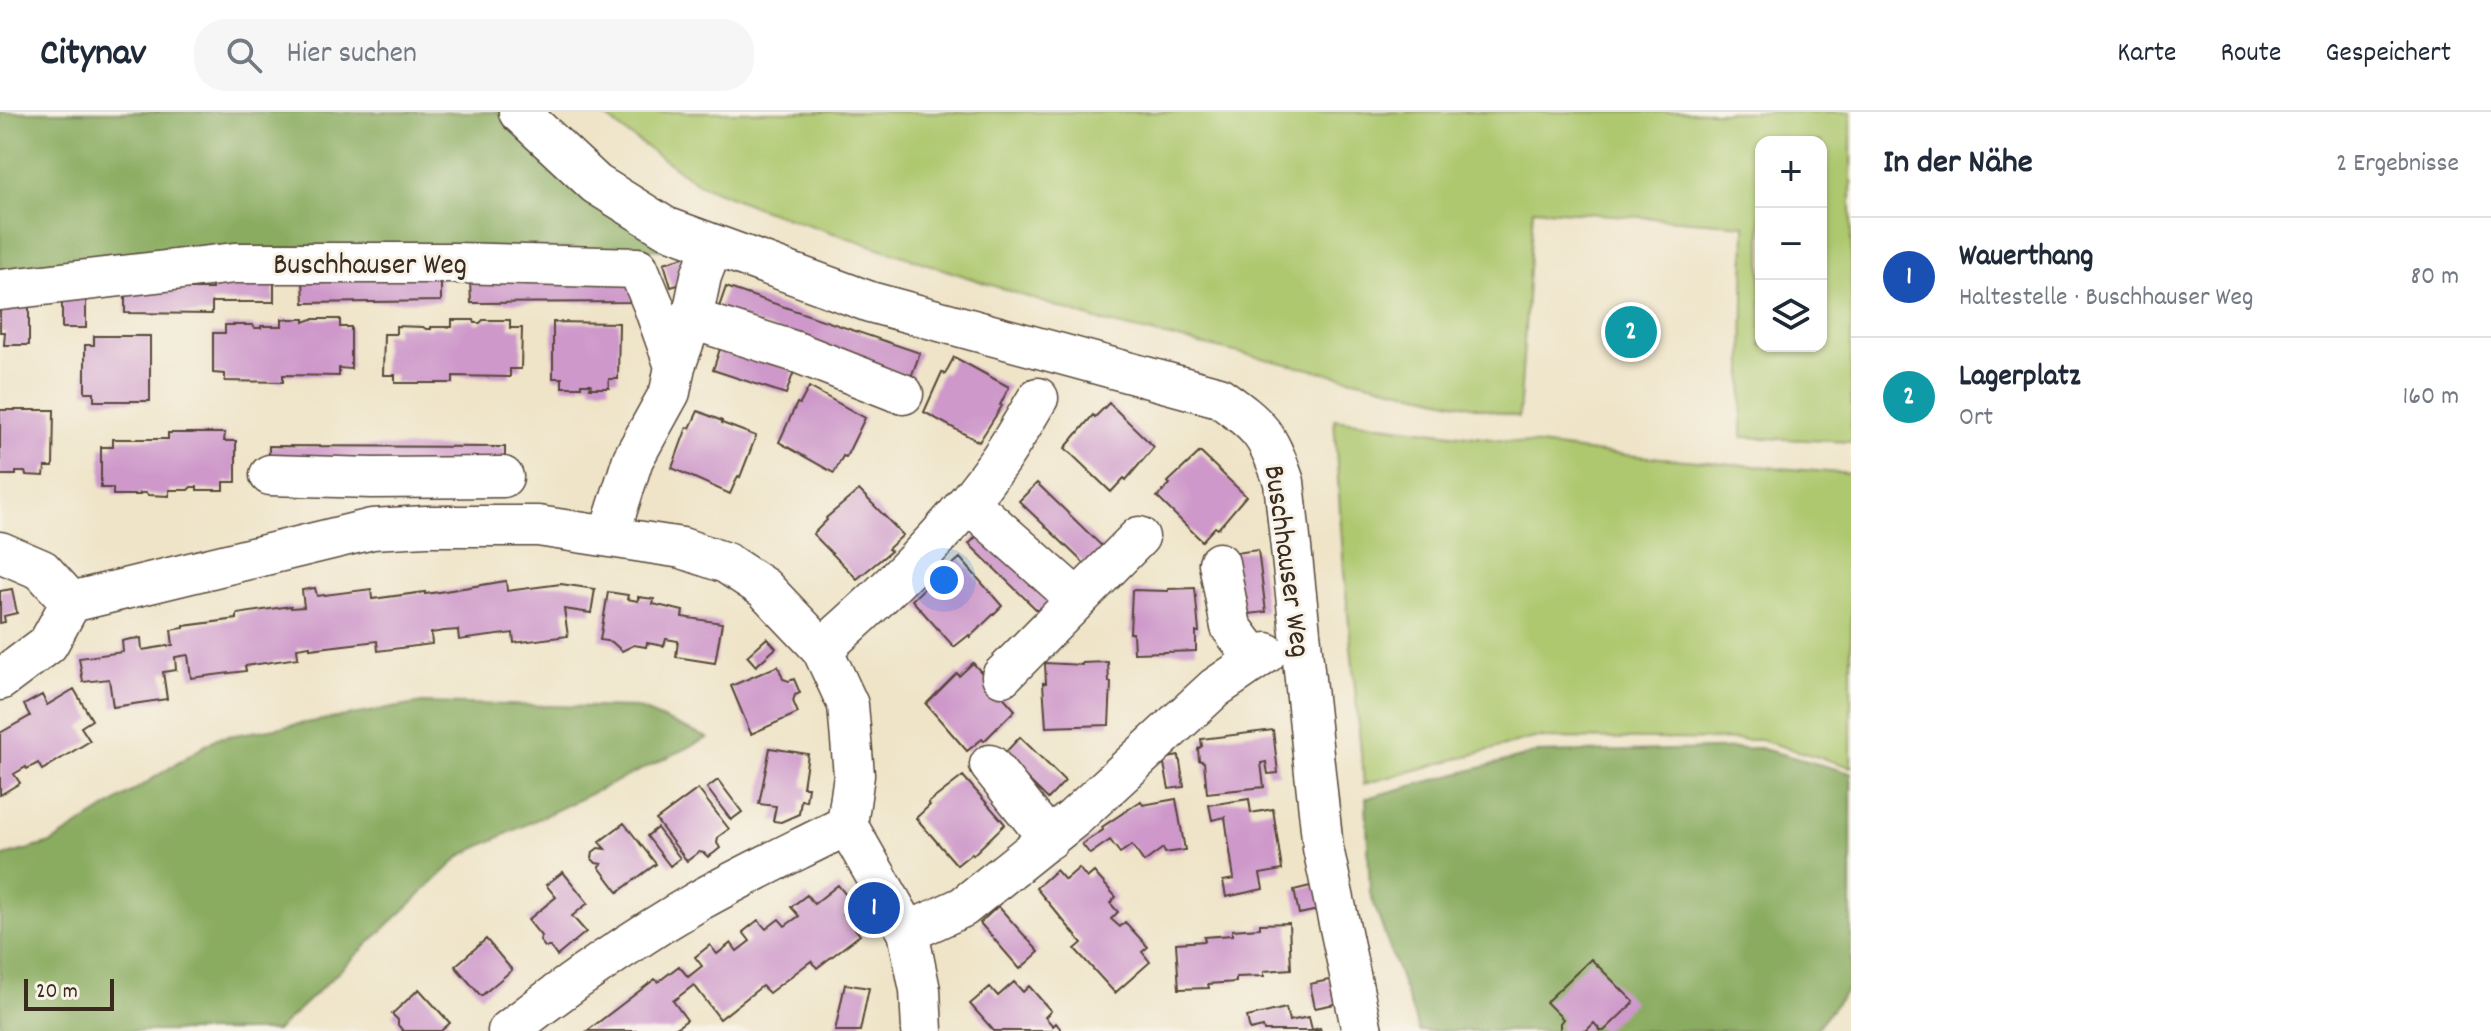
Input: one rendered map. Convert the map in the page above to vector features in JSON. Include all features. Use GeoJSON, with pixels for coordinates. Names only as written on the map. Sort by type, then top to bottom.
{"type":"FeatureCollection","features":[{"type":"Feature","properties":{"kind":"street","name":"Buschhauser Weg"},"geometry":{"type":"LineString","coordinates":[[519,112],[596,184],[665,227],[870,302],[1219,397],[1253,422],[1271,446],[1284,482],[1323,848],[1362,1031]]}},
{"type":"Feature","properties":{"kind":"street"},"geometry":{"type":"LineString","coordinates":[[609,535],[633,459],[670,392],[675,366],[692,319],[701,276],[713,245]]}},
{"type":"Feature","properties":{"kind":"street","name":"Buschhauser Weg"},"geometry":{"type":"LineString","coordinates":[[0,290],[235,263],[456,263],[638,268],[675,366]]}},
{"type":"Feature","properties":{"kind":"street"},"geometry":{"type":"LineString","coordinates":[[692,319],[796,352],[903,394]]}},
{"type":"Feature","properties":{"kind":"street"},"geometry":{"type":"LineString","coordinates":[[822,649],[890,586],[968,502],[1000,461],[1038,398]]}},
{"type":"Feature","properties":{"kind":"street"},"geometry":{"type":"LineString","coordinates":[[270,475],[503,477]]}},
{"type":"Feature","properties":{"kind":"street"},"geometry":{"type":"LineString","coordinates":[[372,478],[372,529]]}},
{"type":"Feature","properties":{"kind":"street"},"geometry":{"type":"LineString","coordinates":[[968,502],[1077,599]]}},
{"type":"Feature","properties":{"kind":"street"},"geometry":{"type":"LineString","coordinates":[[0,680],[48,644],[71,602],[372,529],[538,526],[682,548],[726,563],[764,588],[822,649],[848,705],[854,775],[847,825],[908,932],[920,990],[922,1031]]}},
{"type":"Feature","properties":{"kind":"street"},"geometry":{"type":"LineString","coordinates":[[1002,676],[1139,537]]}},
{"type":"Feature","properties":{"kind":"street"},"geometry":{"type":"LineString","coordinates":[[0,552],[42,570],[71,602]]}},
{"type":"Feature","properties":{"kind":"street","name":"Buschhauser Weg"},"geometry":{"type":"LineString","coordinates":[[908,932],[963,907],[1049,839],[1215,688],[1260,656],[1231,627],[1219,563]]}},
{"type":"Feature","properties":{"kind":"street"},"geometry":{"type":"LineString","coordinates":[[990,765],[1049,839]]}},
{"type":"Feature","properties":{"kind":"street"},"geometry":{"type":"LineString","coordinates":[[508,1031],[612,956],[702,899],[847,825]]}},
{"type":"Feature","properties":{"kind":"green space"},"geometry":{"type":"Polygon","coordinates":[[[0,112],[502,112],[685,250],[310,246],[0,281],[0,112]]]}},
{"type":"Feature","properties":{"kind":"green space"},"geometry":{"type":"Polygon","coordinates":[[[600,112],[1851,112],[1851,442],[1742,437],[1745,225],[1533,209],[1519,417],[1100,321],[761,209],[699,184],[600,112]]]}},
{"type":"Feature","properties":{"kind":"green space"},"geometry":{"type":"Polygon","coordinates":[[[1334,419],[1602,453],[1851,474],[1851,767],[1761,740],[1534,738],[1364,784],[1344,572],[1334,419]]]}},
{"type":"Feature","properties":{"kind":"green space"},"geometry":{"type":"Polygon","coordinates":[[[422,703],[637,708],[708,738],[462,855],[276,1031],[0,1031],[0,857],[51,843],[217,738],[422,703]]]}},
{"type":"Feature","properties":{"kind":"green space"},"geometry":{"type":"Polygon","coordinates":[[[1759,748],[1851,773],[1851,985],[1814,1031],[1419,1031],[1370,893],[1366,798],[1536,753],[1759,748]]]}},
{"type":"Feature","properties":{"kind":"building"},"geometry":{"type":"Polygon","coordinates":[[[687,256],[695,280],[671,287],[664,263],[687,256]]]}},
{"type":"Feature","properties":{"kind":"building"},"geometry":{"type":"Polygon","coordinates":[[[441,276],[441,301],[304,303],[303,278],[441,276]]]}},
{"type":"Feature","properties":{"kind":"building"},"geometry":{"type":"Polygon","coordinates":[[[274,277],[274,302],[212,302],[212,314],[125,313],[125,289],[212,289],[212,278],[274,277]]]}},
{"type":"Feature","properties":{"kind":"building"},"geometry":{"type":"Polygon","coordinates":[[[470,278],[633,278],[633,302],[471,303],[470,278]]]}},
{"type":"Feature","properties":{"kind":"building"},"geometry":{"type":"Polygon","coordinates":[[[726,287],[920,353],[911,377],[718,310],[726,287]]]}},
{"type":"Feature","properties":{"kind":"building"},"geometry":{"type":"Polygon","coordinates":[[[62,290],[86,290],[86,328],[62,328],[62,290]]]}},
{"type":"Feature","properties":{"kind":"building"},"geometry":{"type":"Polygon","coordinates":[[[29,295],[29,345],[4,345],[5,332],[0,332],[0,307],[29,295]]]}},
{"type":"Feature","properties":{"kind":"building"},"geometry":{"type":"Polygon","coordinates":[[[282,319],[304,319],[304,322],[340,319],[340,327],[351,327],[351,369],[339,368],[339,376],[283,375],[283,382],[225,381],[225,374],[213,373],[213,333],[225,333],[225,325],[252,325],[255,328],[282,326],[282,319]]]}},
{"type":"Feature","properties":{"kind":"building"},"geometry":{"type":"Polygon","coordinates":[[[452,320],[480,323],[483,320],[510,320],[510,328],[522,328],[521,369],[510,369],[510,377],[453,376],[453,383],[395,383],[395,375],[383,375],[384,334],[396,334],[396,326],[426,329],[452,327],[452,320]]]}},
{"type":"Feature","properties":{"kind":"building"},"geometry":{"type":"Polygon","coordinates":[[[553,322],[619,323],[618,379],[609,379],[609,388],[590,388],[591,384],[562,387],[562,378],[553,378],[553,322]]]}},
{"type":"Feature","properties":{"kind":"building"},"geometry":{"type":"Polygon","coordinates":[[[94,336],[150,336],[150,401],[94,401],[94,392],[85,392],[85,345],[94,345],[94,336]]]}},
{"type":"Feature","properties":{"kind":"building"},"geometry":{"type":"Polygon","coordinates":[[[721,346],[794,371],[786,394],[713,370],[721,346]]]}},
{"type":"Feature","properties":{"kind":"building"},"geometry":{"type":"Polygon","coordinates":[[[954,357],[1009,387],[1002,406],[979,442],[924,412],[942,372],[945,374],[954,357]]]}},
{"type":"Feature","properties":{"kind":"building"},"geometry":{"type":"Polygon","coordinates":[[[809,387],[865,418],[846,457],[843,456],[834,473],[779,442],[797,403],[800,404],[809,387]]]}},
{"type":"Feature","properties":{"kind":"building"},"geometry":{"type":"Polygon","coordinates":[[[1109,403],[1154,447],[1126,480],[1124,478],[1111,492],[1065,448],[1093,415],[1095,417],[1109,403]]]}},
{"type":"Feature","properties":{"kind":"building"},"geometry":{"type":"Polygon","coordinates":[[[0,410],[54,410],[53,467],[45,467],[44,476],[26,475],[25,472],[0,475],[0,410]]]}},
{"type":"Feature","properties":{"kind":"building"},"geometry":{"type":"Polygon","coordinates":[[[698,411],[756,436],[730,494],[672,468],[687,427],[690,428],[698,411]]]}},
{"type":"Feature","properties":{"kind":"building"},"geometry":{"type":"Polygon","coordinates":[[[168,433],[225,433],[224,441],[236,441],[236,482],[224,482],[224,490],[197,490],[197,487],[191,487],[188,490],[169,490],[169,496],[146,493],[113,495],[113,488],[101,488],[101,447],[113,447],[113,439],[168,439],[168,433]]]}},
{"type":"Feature","properties":{"kind":"building"},"geometry":{"type":"Polygon","coordinates":[[[269,446],[505,447],[505,472],[269,470],[269,446]]]}},
{"type":"Feature","properties":{"kind":"building"},"geometry":{"type":"Polygon","coordinates":[[[1200,452],[1246,496],[1218,529],[1215,527],[1202,541],[1157,497],[1170,484],[1168,482],[1200,452]]]}},
{"type":"Feature","properties":{"kind":"building"},"geometry":{"type":"Polygon","coordinates":[[[1037,483],[1109,553],[1092,571],[1019,501],[1037,483]]]}},
{"type":"Feature","properties":{"kind":"building"},"geometry":{"type":"Polygon","coordinates":[[[859,490],[903,535],[888,549],[891,551],[857,579],[813,534],[826,518],[859,490]]]}},
{"type":"Feature","properties":{"kind":"building"},"geometry":{"type":"Polygon","coordinates":[[[986,526],[1059,596],[1041,614],[969,544],[986,526]]]}},
{"type":"Feature","properties":{"kind":"building"},"geometry":{"type":"Polygon","coordinates":[[[1258,550],[1266,612],[1241,615],[1234,553],[1258,550]]]}},
{"type":"Feature","properties":{"kind":"building"},"geometry":{"type":"Polygon","coordinates":[[[960,558],[1002,606],[970,637],[954,647],[912,600],[960,558]]]}},
{"type":"Feature","properties":{"kind":"building"},"geometry":{"type":"Polygon","coordinates":[[[506,581],[507,591],[561,584],[595,589],[591,613],[564,609],[568,636],[514,643],[513,633],[459,640],[458,630],[444,631],[431,633],[432,644],[378,651],[377,641],[310,649],[310,646],[297,648],[298,658],[245,666],[246,671],[191,678],[188,655],[175,657],[176,670],[163,672],[167,699],[113,707],[109,679],[83,682],[79,658],[123,652],[122,641],[131,639],[141,638],[142,650],[173,645],[171,630],[184,626],[237,619],[237,614],[304,607],[302,590],[315,588],[317,596],[371,589],[372,599],[506,581]]]}},
{"type":"Feature","properties":{"kind":"building"},"geometry":{"type":"Polygon","coordinates":[[[1195,588],[1199,632],[1196,632],[1196,651],[1134,653],[1133,633],[1130,633],[1132,590],[1195,588]]]}},
{"type":"Feature","properties":{"kind":"building"},"geometry":{"type":"Polygon","coordinates":[[[12,589],[17,613],[4,616],[5,622],[0,623],[0,591],[12,589]]]}},
{"type":"Feature","properties":{"kind":"building"},"geometry":{"type":"Polygon","coordinates":[[[608,592],[628,595],[627,599],[638,601],[638,597],[654,599],[653,604],[683,611],[682,617],[722,623],[715,663],[676,657],[678,641],[666,639],[664,646],[647,643],[646,647],[634,645],[622,651],[612,642],[600,640],[608,592]]]}},
{"type":"Feature","properties":{"kind":"building"},"geometry":{"type":"Polygon","coordinates":[[[767,638],[776,648],[756,666],[747,656],[767,638]]]}},
{"type":"Feature","properties":{"kind":"building"},"geometry":{"type":"Polygon","coordinates":[[[1108,662],[1111,682],[1109,725],[1046,727],[1045,663],[1082,665],[1108,662]]]}},
{"type":"Feature","properties":{"kind":"building"},"geometry":{"type":"Polygon","coordinates":[[[973,663],[1015,710],[984,741],[982,739],[967,751],[926,704],[957,673],[959,676],[973,663]]]}},
{"type":"Feature","properties":{"kind":"building"},"geometry":{"type":"Polygon","coordinates":[[[778,666],[783,679],[794,679],[800,693],[795,695],[793,701],[798,713],[751,734],[731,686],[778,666]]]}},
{"type":"Feature","properties":{"kind":"building"},"geometry":{"type":"Polygon","coordinates":[[[74,689],[92,720],[81,727],[90,741],[42,770],[38,763],[14,774],[20,783],[0,795],[0,733],[30,716],[24,705],[42,695],[47,705],[74,689]]]}},
{"type":"Feature","properties":{"kind":"building"},"geometry":{"type":"Polygon","coordinates":[[[1273,730],[1278,773],[1268,774],[1266,762],[1261,763],[1264,787],[1207,793],[1204,762],[1199,760],[1201,739],[1273,730]]]}},
{"type":"Feature","properties":{"kind":"building"},"geometry":{"type":"Polygon","coordinates":[[[1020,737],[1065,781],[1048,799],[1003,755],[1020,737]]]}},
{"type":"Feature","properties":{"kind":"building"},"geometry":{"type":"Polygon","coordinates":[[[770,748],[808,754],[803,787],[808,787],[806,801],[801,800],[799,814],[781,822],[773,821],[776,806],[759,804],[770,748]]]}},
{"type":"Feature","properties":{"kind":"building"},"geometry":{"type":"Polygon","coordinates":[[[1179,756],[1184,787],[1169,789],[1163,759],[1179,756]]]}},
{"type":"Feature","properties":{"kind":"building"},"geometry":{"type":"Polygon","coordinates":[[[963,776],[1005,824],[973,855],[957,865],[916,818],[930,805],[928,803],[963,776]]]}},
{"type":"Feature","properties":{"kind":"building"},"geometry":{"type":"Polygon","coordinates":[[[718,780],[742,812],[731,820],[707,788],[718,780]]]}},
{"type":"Feature","properties":{"kind":"building"},"geometry":{"type":"Polygon","coordinates":[[[698,789],[729,829],[718,837],[720,848],[714,853],[708,857],[699,852],[687,861],[656,820],[698,789]]]}},
{"type":"Feature","properties":{"kind":"building"},"geometry":{"type":"Polygon","coordinates":[[[1176,799],[1185,850],[1165,853],[1163,848],[1144,862],[1132,845],[1120,853],[1110,840],[1090,854],[1082,844],[1141,801],[1143,805],[1176,799]]]}},
{"type":"Feature","properties":{"kind":"building"},"geometry":{"type":"Polygon","coordinates":[[[1249,799],[1251,813],[1273,809],[1282,870],[1260,874],[1263,889],[1226,897],[1223,881],[1234,879],[1225,817],[1212,820],[1209,805],[1249,799]]]}},
{"type":"Feature","properties":{"kind":"building"},"geometry":{"type":"Polygon","coordinates":[[[624,823],[656,864],[618,892],[599,867],[602,864],[592,859],[593,852],[598,848],[605,849],[599,842],[624,823]]]}},
{"type":"Feature","properties":{"kind":"building"},"geometry":{"type":"Polygon","coordinates":[[[657,828],[680,858],[670,866],[647,836],[657,828]]]}},
{"type":"Feature","properties":{"kind":"building"},"geometry":{"type":"Polygon","coordinates":[[[1079,868],[1087,878],[1094,872],[1116,897],[1110,903],[1118,912],[1111,919],[1120,927],[1125,922],[1148,947],[1142,952],[1150,962],[1115,993],[1075,949],[1082,943],[1036,888],[1056,870],[1065,880],[1079,868]]]}},
{"type":"Feature","properties":{"kind":"building"},"geometry":{"type":"Polygon","coordinates":[[[563,872],[588,903],[572,916],[586,932],[557,956],[540,941],[541,936],[528,920],[556,897],[546,885],[563,872]]]}},
{"type":"Feature","properties":{"kind":"building"},"geometry":{"type":"Polygon","coordinates":[[[1318,884],[1323,909],[1299,914],[1294,890],[1318,884]]]}},
{"type":"Feature","properties":{"kind":"building"},"geometry":{"type":"Polygon","coordinates":[[[838,885],[853,904],[843,913],[860,935],[817,968],[811,961],[769,993],[762,986],[720,1019],[694,985],[673,1001],[687,1020],[672,1031],[587,1031],[655,979],[658,982],[679,966],[688,977],[702,966],[695,957],[710,945],[717,954],[731,943],[737,951],[750,941],[743,932],[758,920],[766,929],[779,919],[785,926],[799,916],[791,907],[807,895],[814,904],[838,885]]]}},
{"type":"Feature","properties":{"kind":"building"},"geometry":{"type":"Polygon","coordinates":[[[998,906],[1039,952],[1020,969],[980,923],[998,906]]]}},
{"type":"Feature","properties":{"kind":"building"},"geometry":{"type":"Polygon","coordinates":[[[1289,923],[1291,969],[1264,971],[1264,976],[1236,977],[1236,982],[1208,984],[1209,988],[1179,989],[1176,943],[1232,935],[1232,930],[1260,928],[1260,924],[1289,923]]]}},
{"type":"Feature","properties":{"kind":"building"},"geometry":{"type":"Polygon","coordinates":[[[486,939],[512,970],[481,996],[455,966],[486,939]]]}},
{"type":"Feature","properties":{"kind":"building"},"geometry":{"type":"Polygon","coordinates":[[[1591,959],[1634,1002],[1604,1031],[1594,1023],[1586,1031],[1560,1031],[1563,1019],[1546,1002],[1591,959]]]}},
{"type":"Feature","properties":{"kind":"building"},"geometry":{"type":"Polygon","coordinates":[[[1334,979],[1340,1003],[1315,1008],[1310,984],[1334,979]]]}},
{"type":"Feature","properties":{"kind":"building"},"geometry":{"type":"Polygon","coordinates":[[[1014,982],[1023,992],[1029,986],[1051,1011],[1045,1017],[1062,1031],[994,1031],[970,1004],[990,987],[998,996],[1014,982]]]}},
{"type":"Feature","properties":{"kind":"building"},"geometry":{"type":"Polygon","coordinates":[[[845,984],[869,988],[860,1031],[835,1031],[845,984]]]}},
{"type":"Feature","properties":{"kind":"building"},"geometry":{"type":"Polygon","coordinates":[[[419,989],[450,1023],[441,1031],[403,1031],[392,1014],[419,989]]]}},
{"type":"Feature","properties":{"kind":"building"},"geometry":{"type":"Polygon","coordinates":[[[1286,1008],[1289,1021],[1309,1017],[1312,1030],[1320,1028],[1321,1031],[1264,1031],[1263,1027],[1250,1030],[1247,1017],[1286,1008]]]}},
{"type":"Feature","properties":{"kind":"place","name":"Lagerplatz"},"geometry":{"type":"Point","coordinates":[1631,332]}},
{"type":"Feature","properties":{"kind":"place","name":"Wauerthang"},"geometry":{"type":"Point","coordinates":[874,908]}}]}
